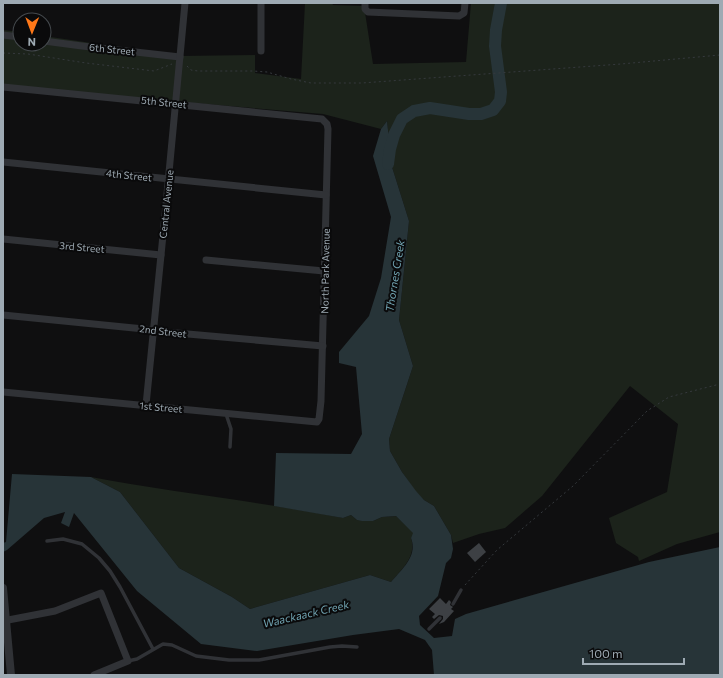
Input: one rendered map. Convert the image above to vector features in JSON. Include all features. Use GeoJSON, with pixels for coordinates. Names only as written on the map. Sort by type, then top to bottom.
{"type":"FeatureCollection","features":[{"type":"Feature","properties":{"kind":"street","name":"Central Avenue"},"geometry":{"type":"LineString","coordinates":[[146,406],[185,3]]}},
{"type":"Feature","properties":{"kind":"street"},"geometry":{"type":"LineString","coordinates":[[261,3],[261,51]]}},
{"type":"Feature","properties":{"kind":"street"},"geometry":{"type":"LineString","coordinates":[[365,3],[366,11],[373,12],[459,16],[464,13],[465,3]]}},
{"type":"Feature","properties":{"kind":"street","name":"6th Street"},"geometry":{"type":"LineString","coordinates":[[52,42],[180,57]]}},
{"type":"Feature","properties":{"kind":"street","name":"5th Street"},"geometry":{"type":"LineString","coordinates":[[3,87],[176,103],[322,119],[325,121]]}},
{"type":"Feature","properties":{"kind":"street","name":"North Park Avenue"},"geometry":{"type":"LineString","coordinates":[[318,420],[321,401],[323,346],[328,129],[325,121]]}},
{"type":"Feature","properties":{"kind":"street","name":"4th Street"},"geometry":{"type":"LineString","coordinates":[[3,162],[326,195]]}},
{"type":"Feature","properties":{"kind":"street","name":"3rd Street"},"geometry":{"type":"LineString","coordinates":[[3,239],[160,255]]}},
{"type":"Feature","properties":{"kind":"street"},"geometry":{"type":"LineString","coordinates":[[206,260],[324,271]]}},
{"type":"Feature","properties":{"kind":"street","name":"2nd Street"},"geometry":{"type":"LineString","coordinates":[[3,315],[323,346]]}},
{"type":"Feature","properties":{"kind":"street","name":"1st Street"},"geometry":{"type":"LineString","coordinates":[[3,392],[315,422],[318,420]]}},
{"type":"Feature","properties":{"kind":"street"},"geometry":{"type":"LineString","coordinates":[[3,588],[4,621],[10,675]]}},
{"type":"Feature","properties":{"kind":"street"},"geometry":{"type":"LineString","coordinates":[[4,621],[54,611],[101,593],[128,662],[94,675]]}},
{"type":"Feature","properties":{"kind":"lane"},"geometry":{"type":"LineString","coordinates":[[226,413],[231,429],[230,447]]}},
{"type":"Feature","properties":{"kind":"lane"},"geometry":{"type":"LineString","coordinates":[[47,541],[63,539],[82,544],[99,558],[110,571],[120,587],[153,649]]}},
{"type":"Feature","properties":{"kind":"lane"},"geometry":{"type":"LineString","coordinates":[[453,604],[461,590]]}},
{"type":"Feature","properties":{"kind":"lane"},"geometry":{"type":"LineString","coordinates":[[430,629],[440,618]]}},
{"type":"Feature","properties":{"kind":"lane"},"geometry":{"type":"LineString","coordinates":[[128,662],[163,644],[172,645],[196,656],[259,660],[330,647],[357,647]]}},
{"type":"Feature","properties":{"kind":"path"},"geometry":{"type":"LineString","coordinates":[[3,53],[28,54],[154,71],[174,63]]}},
{"type":"Feature","properties":{"kind":"path"},"geometry":{"type":"LineString","coordinates":[[185,65],[193,71],[253,71],[272,73],[304,82],[324,84],[372,82],[621,64],[720,55]]}},
{"type":"Feature","properties":{"kind":"path"},"geometry":{"type":"LineString","coordinates":[[461,590],[497,550],[573,486],[647,411],[669,397],[720,384]]}},
{"type":"Feature","properties":{"kind":"shaded area"},"geometry":{"type":"Polygon","coordinates":[[[305,3],[332,3],[333,5],[364,6],[373,64],[466,62],[471,3],[720,3],[720,532],[677,544],[639,561],[638,557],[616,543],[609,518],[667,492],[678,424],[630,386],[542,496],[505,528],[479,534],[453,543],[451,535],[434,506],[424,500],[415,491],[390,451],[389,439],[413,366],[399,320],[409,221],[392,167],[387,121],[381,129],[323,114],[3,87],[3,30],[12,31],[12,52],[52,52],[52,37],[179,56],[255,55],[255,73],[301,79],[305,3]]]}},
{"type":"Feature","properties":{"kind":"shaded area"},"geometry":{"type":"Polygon","coordinates":[[[91,477],[343,518],[351,515],[357,520],[373,521],[382,517],[396,516],[414,533],[411,538],[412,551],[404,567],[391,582],[370,575],[250,609],[232,597],[179,568],[120,492],[91,477]]]}},
{"type":"Feature","properties":{"kind":"water","name":"Waackaack Creek"},"geometry":{"type":"Polygon","coordinates":[[[387,121],[392,167],[409,221],[399,320],[413,366],[389,439],[390,451],[402,472],[416,491],[424,500],[434,506],[451,535],[453,549],[451,558],[446,563],[438,596],[419,616],[420,625],[434,638],[452,636],[455,619],[466,614],[649,562],[720,547],[720,675],[434,675],[432,650],[425,640],[399,629],[257,651],[201,644],[137,591],[74,513],[69,527],[61,523],[65,512],[44,518],[3,552],[3,543],[6,542],[12,474],[91,477],[120,492],[179,568],[232,597],[250,609],[370,575],[391,582],[408,562],[413,545],[411,538],[413,533],[396,516],[382,517],[373,521],[362,521],[357,520],[351,515],[343,518],[274,506],[276,453],[351,454],[362,434],[356,367],[339,363],[339,352],[369,316],[381,278],[391,217],[373,156],[381,129],[387,121]]]}},
{"type":"Feature","properties":{"kind":"building"},"geometry":{"type":"Polygon","coordinates":[[[479,543],[486,552],[475,562],[467,553],[479,543]]]}},
{"type":"Feature","properties":{"kind":"building"},"geometry":{"type":"Polygon","coordinates":[[[440,598],[446,604],[449,600],[451,602],[450,605],[453,607],[451,609],[454,611],[444,622],[439,624],[443,619],[443,616],[439,615],[434,619],[432,617],[435,614],[429,609],[440,598]]]}},
{"type":"Feature","properties":{"kind":"waterway","name":"Thornes Creek"},"geometry":{"type":"LineString","coordinates":[[388,164],[394,135],[402,119],[414,111],[430,108],[469,114],[481,114],[493,110],[500,101],[501,92],[495,46],[496,30],[501,3]]}}]}
